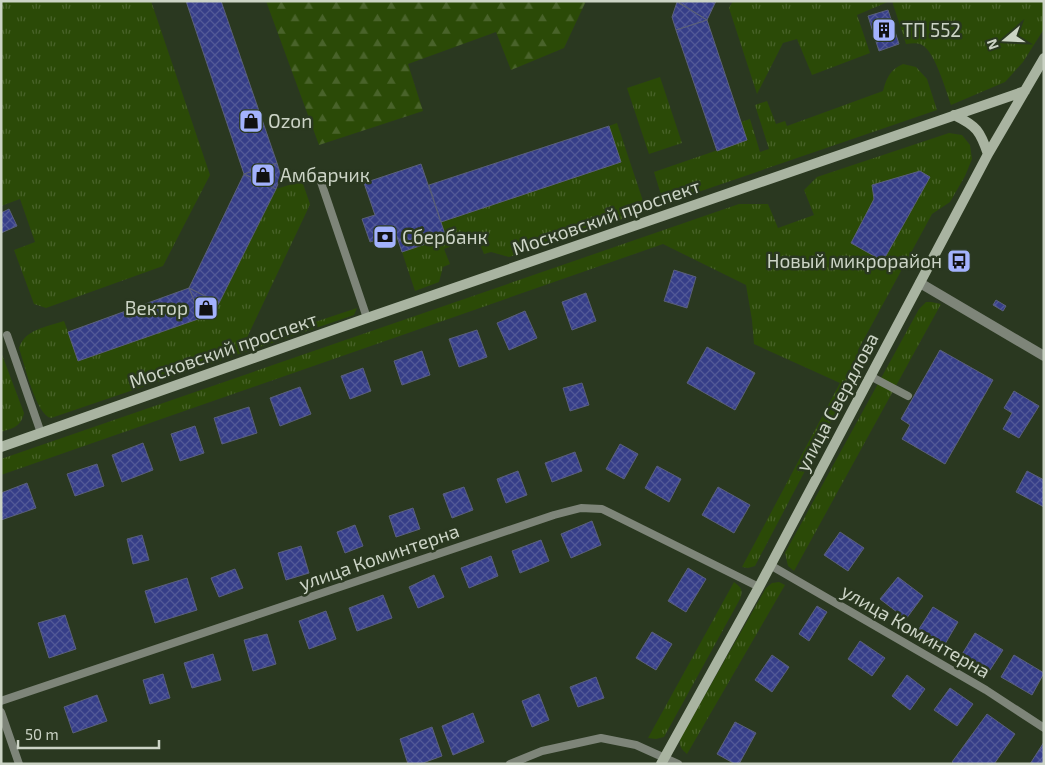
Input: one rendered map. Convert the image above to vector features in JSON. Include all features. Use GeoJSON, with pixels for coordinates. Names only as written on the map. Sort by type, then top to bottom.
{"type":"FeatureCollection","features":[{"type":"Feature","properties":{"kind":"street","name":"улица Свердлова"},"geometry":{"type":"LineString","coordinates":[[663,760],[759,587],[988,154],[1042,63]]}},
{"type":"Feature","properties":{"kind":"street","name":"Московский проспект"},"geometry":{"type":"LineString","coordinates":[[1,447],[366,318],[1024,91]]}},
{"type":"Feature","properties":{"kind":"street"},"geometry":{"type":"LineString","coordinates":[[954,115],[976,128],[988,154]]}},
{"type":"Feature","properties":{"kind":"street"},"geometry":{"type":"LineString","coordinates":[[920,283],[1044,356]]}},
{"type":"Feature","properties":{"kind":"lane"},"geometry":{"type":"LineString","coordinates":[[320,179],[366,318]]}},
{"type":"Feature","properties":{"kind":"lane"},"geometry":{"type":"LineString","coordinates":[[7,335],[41,433]]}},
{"type":"Feature","properties":{"kind":"lane"},"geometry":{"type":"LineString","coordinates":[[870,376],[908,396]]}},
{"type":"Feature","properties":{"kind":"lane","name":"улица Коминтерна"},"geometry":{"type":"LineString","coordinates":[[1,701],[554,514],[581,508],[602,509],[759,587]]}},
{"type":"Feature","properties":{"kind":"lane","name":"улица Коминтерна"},"geometry":{"type":"LineString","coordinates":[[770,566],[986,690],[1044,728]]}},
{"type":"Feature","properties":{"kind":"lane"},"geometry":{"type":"LineString","coordinates":[[1,712],[19,764]]}},
{"type":"Feature","properties":{"kind":"lane"},"geometry":{"type":"LineString","coordinates":[[510,764],[542,751],[602,738],[636,745],[663,760],[678,764]]}},
{"type":"Feature","properties":{"kind":"green space"},"geometry":{"type":"Polygon","coordinates":[[[1,1],[151,1],[210,175],[163,266],[46,308],[34,304],[14,250],[35,242],[20,199],[1,206],[1,1]]]}},
{"type":"Feature","properties":{"kind":"green space"},"geometry":{"type":"Polygon","coordinates":[[[266,1],[586,1],[564,48],[511,70],[496,32],[408,64],[423,111],[319,145],[266,1]]]}},
{"type":"Feature","properties":{"kind":"green space"},"geometry":{"type":"Polygon","coordinates":[[[733,1],[890,1],[857,15],[870,53],[812,75],[797,39],[783,43],[757,94],[729,8],[733,1]]]}},
{"type":"Feature","properties":{"kind":"green space"},"geometry":{"type":"Polygon","coordinates":[[[892,1],[1044,1],[1044,29],[1023,62],[1005,82],[951,105],[940,74],[929,52],[921,44],[906,44],[892,1]]]}},
{"type":"Feature","properties":{"kind":"green space"},"geometry":{"type":"Polygon","coordinates":[[[903,64],[916,67],[927,79],[937,110],[672,201],[662,198],[654,172],[747,140],[741,122],[750,119],[760,152],[769,149],[755,105],[767,101],[776,124],[785,121],[787,126],[883,91],[890,74],[903,64]]]}},
{"type":"Feature","properties":{"kind":"green space"},"geometry":{"type":"Polygon","coordinates":[[[660,77],[682,143],[649,154],[627,88],[660,77]]]}},
{"type":"Feature","properties":{"kind":"green space"},"geometry":{"type":"Polygon","coordinates":[[[617,123],[643,201],[643,209],[640,213],[509,257],[491,252],[484,254],[477,237],[444,249],[450,264],[443,267],[439,282],[415,291],[402,252],[446,237],[441,222],[621,162],[609,126],[617,123]]]}},
{"type":"Feature","properties":{"kind":"green space"},"geometry":{"type":"Polygon","coordinates":[[[949,133],[962,135],[970,145],[972,159],[965,176],[950,202],[932,214],[858,350],[858,370],[755,566],[742,567],[840,383],[754,344],[746,285],[663,244],[1,475],[1,459],[739,204],[768,204],[778,228],[814,215],[804,190],[817,177],[949,133]]]}},
{"type":"Feature","properties":{"kind":"green space"},"geometry":{"type":"Polygon","coordinates":[[[302,181],[310,204],[243,346],[357,308],[354,315],[51,418],[46,415],[40,408],[27,376],[19,348],[26,337],[37,330],[64,321],[79,361],[212,314],[276,189],[302,181]]]}},
{"type":"Feature","properties":{"kind":"green space"},"geometry":{"type":"Polygon","coordinates":[[[926,302],[941,304],[794,571],[788,566],[785,553],[919,309],[926,302]]]}},
{"type":"Feature","properties":{"kind":"green space"},"geometry":{"type":"Polygon","coordinates":[[[1,352],[24,413],[19,424],[1,432],[1,352]]]}},
{"type":"Feature","properties":{"kind":"green space"},"geometry":{"type":"Polygon","coordinates":[[[734,582],[741,589],[740,599],[664,737],[648,738],[734,582]]]}},
{"type":"Feature","properties":{"kind":"green space"},"geometry":{"type":"Polygon","coordinates":[[[779,582],[785,585],[687,754],[681,747],[680,739],[766,588],[772,583],[779,582]]]}},
{"type":"Feature","properties":{"kind":"building"},"geometry":{"type":"Polygon","coordinates":[[[186,1],[221,1],[277,163],[244,174],[186,1]]]}},
{"type":"Feature","properties":{"kind":"building"},"geometry":{"type":"Polygon","coordinates":[[[677,1],[716,1],[707,20],[677,1]]]}},
{"type":"Feature","properties":{"kind":"building"},"geometry":{"type":"Polygon","coordinates":[[[677,2],[707,20],[676,30],[672,17],[677,2]]]}},
{"type":"Feature","properties":{"kind":"building","name":"ТП 552"},"geometry":{"type":"Polygon","coordinates":[[[888,10],[899,44],[879,51],[868,16],[888,10]]]}},
{"type":"Feature","properties":{"kind":"building"},"geometry":{"type":"Polygon","coordinates":[[[707,20],[747,140],[717,151],[676,30],[707,20]]]}},
{"type":"Feature","properties":{"kind":"building"},"geometry":{"type":"Polygon","coordinates":[[[609,126],[621,162],[441,222],[429,185],[609,126]]]}},
{"type":"Feature","properties":{"kind":"building","name":"Амбарчик"},"geometry":{"type":"Polygon","coordinates":[[[277,163],[281,176],[276,189],[244,174],[277,163]]]}},
{"type":"Feature","properties":{"kind":"building"},"geometry":{"type":"Polygon","coordinates":[[[421,164],[446,237],[402,252],[396,234],[370,242],[362,219],[375,215],[364,183],[421,164]]]}},
{"type":"Feature","properties":{"kind":"building"},"geometry":{"type":"Polygon","coordinates":[[[920,171],[930,177],[883,261],[851,243],[874,199],[872,185],[920,171]]]}},
{"type":"Feature","properties":{"kind":"building"},"geometry":{"type":"Polygon","coordinates":[[[244,174],[276,189],[219,303],[189,288],[244,174]]]}},
{"type":"Feature","properties":{"kind":"building"},"geometry":{"type":"Polygon","coordinates":[[[9,209],[17,226],[1,233],[1,213],[9,209]]]}},
{"type":"Feature","properties":{"kind":"building"},"geometry":{"type":"Polygon","coordinates":[[[674,270],[696,277],[687,308],[664,301],[674,270]]]}},
{"type":"Feature","properties":{"kind":"building"},"geometry":{"type":"Polygon","coordinates":[[[189,288],[201,318],[78,361],[68,332],[189,288]]]}},
{"type":"Feature","properties":{"kind":"building","name":"Вектор"},"geometry":{"type":"Polygon","coordinates":[[[189,288],[219,303],[212,314],[201,318],[189,288]]]}},
{"type":"Feature","properties":{"kind":"building"},"geometry":{"type":"Polygon","coordinates":[[[586,293],[596,321],[572,330],[562,302],[586,293]]]}},
{"type":"Feature","properties":{"kind":"building"},"geometry":{"type":"Polygon","coordinates":[[[996,300],[1006,306],[1003,311],[993,305],[996,300]]]}},
{"type":"Feature","properties":{"kind":"building"},"geometry":{"type":"Polygon","coordinates":[[[525,311],[537,338],[509,350],[497,323],[525,311]]]}},
{"type":"Feature","properties":{"kind":"building"},"geometry":{"type":"Polygon","coordinates":[[[477,330],[487,357],[459,367],[449,339],[477,330]]]}},
{"type":"Feature","properties":{"kind":"building"},"geometry":{"type":"Polygon","coordinates":[[[707,347],[755,373],[735,410],[687,383],[707,347]]]}},
{"type":"Feature","properties":{"kind":"building"},"geometry":{"type":"Polygon","coordinates":[[[940,350],[993,380],[945,464],[902,439],[910,425],[901,419],[940,350]]]}},
{"type":"Feature","properties":{"kind":"building"},"geometry":{"type":"Polygon","coordinates":[[[422,351],[430,375],[402,385],[394,361],[422,351]]]}},
{"type":"Feature","properties":{"kind":"building"},"geometry":{"type":"Polygon","coordinates":[[[363,368],[371,391],[350,399],[341,376],[363,368]]]}},
{"type":"Feature","properties":{"kind":"building"},"geometry":{"type":"Polygon","coordinates":[[[582,383],[589,405],[570,411],[563,388],[582,383]]]}},
{"type":"Feature","properties":{"kind":"building"},"geometry":{"type":"Polygon","coordinates":[[[300,387],[311,414],[280,426],[270,398],[300,387]]]}},
{"type":"Feature","properties":{"kind":"building"},"geometry":{"type":"Polygon","coordinates":[[[1014,391],[1039,406],[1019,438],[1003,429],[1012,413],[1004,408],[1014,391]]]}},
{"type":"Feature","properties":{"kind":"building"},"geometry":{"type":"Polygon","coordinates":[[[249,407],[257,433],[222,444],[214,418],[249,407]]]}},
{"type":"Feature","properties":{"kind":"building"},"geometry":{"type":"Polygon","coordinates":[[[195,426],[204,453],[180,461],[171,434],[195,426]]]}},
{"type":"Feature","properties":{"kind":"building"},"geometry":{"type":"Polygon","coordinates":[[[143,443],[153,470],[122,482],[112,455],[143,443]]]}},
{"type":"Feature","properties":{"kind":"building"},"geometry":{"type":"Polygon","coordinates":[[[620,444],[638,454],[624,479],[606,469],[620,444]]]}},
{"type":"Feature","properties":{"kind":"building"},"geometry":{"type":"Polygon","coordinates":[[[575,452],[582,471],[552,482],[545,463],[575,452]]]}},
{"type":"Feature","properties":{"kind":"building"},"geometry":{"type":"Polygon","coordinates":[[[97,464],[104,486],[75,496],[67,474],[97,464]]]}},
{"type":"Feature","properties":{"kind":"building"},"geometry":{"type":"Polygon","coordinates":[[[657,466],[681,479],[669,502],[645,488],[657,466]]]}},
{"type":"Feature","properties":{"kind":"building"},"geometry":{"type":"Polygon","coordinates":[[[518,471],[527,495],[506,503],[497,479],[518,471]]]}},
{"type":"Feature","properties":{"kind":"building"},"geometry":{"type":"Polygon","coordinates":[[[1027,471],[1044,480],[1044,507],[1016,492],[1027,471]]]}},
{"type":"Feature","properties":{"kind":"building"},"geometry":{"type":"Polygon","coordinates":[[[27,483],[36,508],[1,520],[1,493],[27,483]]]}},
{"type":"Feature","properties":{"kind":"building"},"geometry":{"type":"Polygon","coordinates":[[[464,487],[473,510],[452,518],[443,494],[464,487]]]}},
{"type":"Feature","properties":{"kind":"building"},"geometry":{"type":"Polygon","coordinates":[[[718,487],[750,505],[734,533],[702,515],[718,487]]]}},
{"type":"Feature","properties":{"kind":"building"},"geometry":{"type":"Polygon","coordinates":[[[413,508],[420,529],[396,537],[389,516],[413,508]]]}},
{"type":"Feature","properties":{"kind":"building"},"geometry":{"type":"Polygon","coordinates":[[[592,521],[601,545],[571,558],[561,534],[592,521]]]}},
{"type":"Feature","properties":{"kind":"building"},"geometry":{"type":"Polygon","coordinates":[[[355,525],[363,546],[345,553],[337,532],[355,525]]]}},
{"type":"Feature","properties":{"kind":"building"},"geometry":{"type":"Polygon","coordinates":[[[840,532],[864,548],[848,571],[824,555],[840,532]]]}},
{"type":"Feature","properties":{"kind":"building"},"geometry":{"type":"Polygon","coordinates":[[[142,535],[149,560],[133,564],[127,539],[142,535]]]}},
{"type":"Feature","properties":{"kind":"building"},"geometry":{"type":"Polygon","coordinates":[[[541,540],[549,561],[520,573],[512,551],[541,540]]]}},
{"type":"Feature","properties":{"kind":"building"},"geometry":{"type":"Polygon","coordinates":[[[301,546],[309,573],[286,580],[278,553],[301,546]]]}},
{"type":"Feature","properties":{"kind":"building"},"geometry":{"type":"Polygon","coordinates":[[[491,556],[498,576],[469,588],[461,568],[491,556]]]}},
{"type":"Feature","properties":{"kind":"building"},"geometry":{"type":"Polygon","coordinates":[[[688,568],[706,579],[686,612],[668,601],[688,568]]]}},
{"type":"Feature","properties":{"kind":"building"},"geometry":{"type":"Polygon","coordinates":[[[235,569],[243,588],[219,597],[211,578],[235,569]]]}},
{"type":"Feature","properties":{"kind":"building"},"geometry":{"type":"Polygon","coordinates":[[[434,575],[444,597],[418,608],[409,587],[434,575]]]}},
{"type":"Feature","properties":{"kind":"building"},"geometry":{"type":"Polygon","coordinates":[[[898,577],[923,596],[906,619],[880,599],[898,577]]]}},
{"type":"Feature","properties":{"kind":"building"},"geometry":{"type":"Polygon","coordinates":[[[187,578],[197,610],[155,623],[145,591],[187,578]]]}},
{"type":"Feature","properties":{"kind":"building"},"geometry":{"type":"Polygon","coordinates":[[[383,595],[392,618],[357,631],[349,608],[383,595]]]}},
{"type":"Feature","properties":{"kind":"building"},"geometry":{"type":"Polygon","coordinates":[[[817,606],[827,612],[809,641],[799,634],[817,606]]]}},
{"type":"Feature","properties":{"kind":"building"},"geometry":{"type":"Polygon","coordinates":[[[933,607],[958,622],[945,644],[919,629],[933,607]]]}},
{"type":"Feature","properties":{"kind":"building"},"geometry":{"type":"Polygon","coordinates":[[[326,611],[336,639],[309,649],[299,621],[326,611]]]}},
{"type":"Feature","properties":{"kind":"building"},"geometry":{"type":"Polygon","coordinates":[[[65,615],[76,649],[49,658],[38,623],[65,615]]]}},
{"type":"Feature","properties":{"kind":"building"},"geometry":{"type":"Polygon","coordinates":[[[652,632],[672,644],[656,670],[636,658],[652,632]]]}},
{"type":"Feature","properties":{"kind":"building"},"geometry":{"type":"Polygon","coordinates":[[[975,633],[1003,650],[988,673],[961,656],[975,633]]]}},
{"type":"Feature","properties":{"kind":"building"},"geometry":{"type":"Polygon","coordinates":[[[267,634],[276,664],[253,671],[244,640],[267,634]]]}},
{"type":"Feature","properties":{"kind":"building"},"geometry":{"type":"Polygon","coordinates":[[[860,641],[885,658],[872,676],[848,659],[860,641]]]}},
{"type":"Feature","properties":{"kind":"building"},"geometry":{"type":"Polygon","coordinates":[[[213,654],[221,680],[192,688],[184,663],[213,654]]]}},
{"type":"Feature","properties":{"kind":"building"},"geometry":{"type":"Polygon","coordinates":[[[772,655],[789,667],[772,692],[755,680],[772,655]]]}},
{"type":"Feature","properties":{"kind":"building"},"geometry":{"type":"Polygon","coordinates":[[[1014,655],[1044,673],[1032,695],[1001,677],[1014,655]]]}},
{"type":"Feature","properties":{"kind":"building"},"geometry":{"type":"Polygon","coordinates":[[[163,674],[170,698],[150,704],[143,680],[163,674]]]}},
{"type":"Feature","properties":{"kind":"building"},"geometry":{"type":"Polygon","coordinates":[[[907,675],[925,689],[910,710],[892,696],[907,675]]]}},
{"type":"Feature","properties":{"kind":"building"},"geometry":{"type":"Polygon","coordinates":[[[596,677],[604,698],[578,707],[570,687],[596,677]]]}},
{"type":"Feature","properties":{"kind":"building"},"geometry":{"type":"Polygon","coordinates":[[[950,688],[973,704],[957,726],[934,710],[950,688]]]}},
{"type":"Feature","properties":{"kind":"building"},"geometry":{"type":"Polygon","coordinates":[[[539,694],[549,720],[532,727],[522,701],[539,694]]]}},
{"type":"Feature","properties":{"kind":"building"},"geometry":{"type":"Polygon","coordinates":[[[97,695],[107,721],[73,733],[64,707],[97,695]]]}},
{"type":"Feature","properties":{"kind":"building"},"geometry":{"type":"Polygon","coordinates":[[[473,713],[484,742],[453,755],[442,726],[473,713]]]}},
{"type":"Feature","properties":{"kind":"building"},"geometry":{"type":"Polygon","coordinates":[[[987,714],[1015,734],[994,764],[954,764],[952,762],[987,714]]]}},
{"type":"Feature","properties":{"kind":"building"},"geometry":{"type":"Polygon","coordinates":[[[735,722],[756,733],[739,764],[735,764],[717,754],[735,722]]]}},
{"type":"Feature","properties":{"kind":"building"},"geometry":{"type":"Polygon","coordinates":[[[432,727],[442,756],[420,764],[408,764],[400,739],[432,727]]]}},
{"type":"Feature","properties":{"kind":"building"},"geometry":{"type":"Polygon","coordinates":[[[1044,742],[1044,764],[1030,764],[1044,742]]]}},
{"type":"Feature","properties":{"kind":"place","name":"ТП 552"},"geometry":{"type":"Point","coordinates":[884,30]}},
{"type":"Feature","properties":{"kind":"place","name":"Ozon"},"geometry":{"type":"Point","coordinates":[251,121]}},
{"type":"Feature","properties":{"kind":"place","name":"Амбарчик"},"geometry":{"type":"Point","coordinates":[263,175]}},
{"type":"Feature","properties":{"kind":"place","name":"Сбербанк"},"geometry":{"type":"Point","coordinates":[385,237]}},
{"type":"Feature","properties":{"kind":"place","name":"Новый микрорайон"},"geometry":{"type":"Point","coordinates":[959,261]}},
{"type":"Feature","properties":{"kind":"place","name":"Вектор"},"geometry":{"type":"Point","coordinates":[206,308]}}]}
